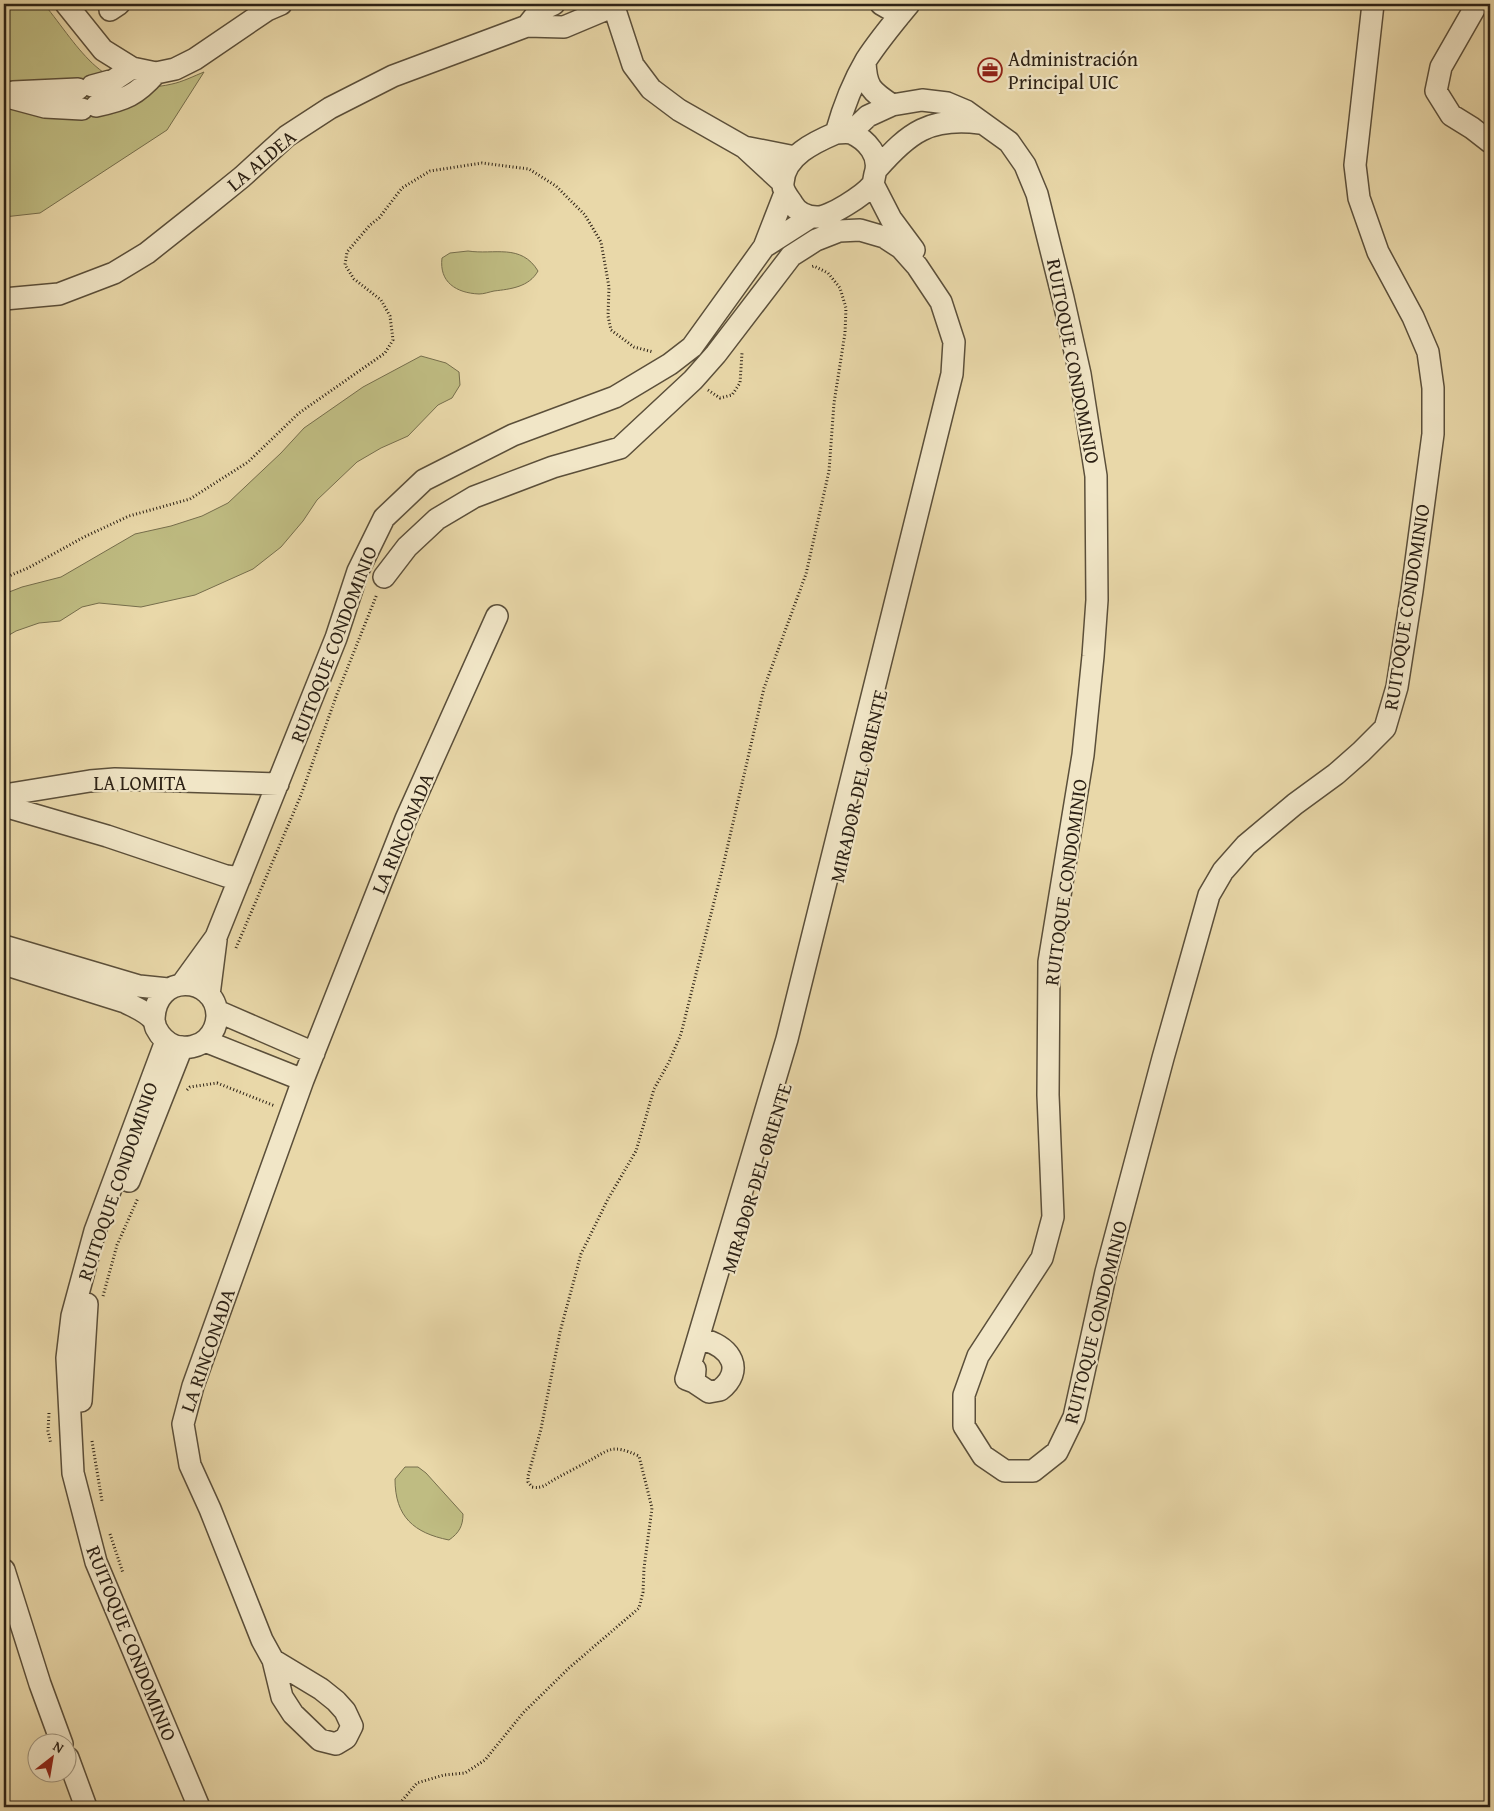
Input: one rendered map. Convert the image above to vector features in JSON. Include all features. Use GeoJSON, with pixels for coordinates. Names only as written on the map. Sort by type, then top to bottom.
{"type":"FeatureCollection","features":[{"type":"Feature","properties":{"kind":"street"},"geometry":{"type":"LineString","coordinates":[[66,4],[102,50],[132,68],[156,73],[175,69],[194,59],[267,10],[281,4]]}},
{"type":"Feature","properties":{"kind":"street","name":"LA ALDEA"},"geometry":{"type":"LineString","coordinates":[[527,26],[539,10],[554,4]]}},
{"type":"Feature","properties":{"kind":"street"},"geometry":{"type":"LineString","coordinates":[[880,4],[905,9]]}},
{"type":"Feature","properties":{"kind":"street","name":"RUITOQUE CONDOMINIO"},"geometry":{"type":"LineString","coordinates":[[154,1021],[156,1003],[161,995],[175,987],[216,937],[336,638],[358,571],[384,518],[424,480],[513,435],[615,398],[670,364],[692,347],[764,247],[784,188],[786,171],[795,157],[819,140],[842,133],[868,116],[892,105],[922,100],[947,103],[966,111],[1009,142],[1025,165],[1037,194],[1080,374],[1096,476],[1097,600],[1091,676],[1083,755],[1049,962],[1048,1095],[1052,1217],[1042,1258],[978,1356],[964,1395],[964,1426],[983,1456],[1005,1471],[1033,1471],[1057,1452],[1074,1417],[1106,1272],[1209,895],[1223,871],[1246,845],[1294,804],[1348,763],[1385,728],[1397,687],[1433,434],[1433,388],[1428,352],[1413,317],[1378,252],[1358,198],[1354,165],[1373,4]]}},
{"type":"Feature","properties":{"kind":"street"},"geometry":{"type":"LineString","coordinates":[[1478,4],[1441,67],[1436,91],[1451,115],[1490,142]]}},
{"type":"Feature","properties":{"kind":"street"},"geometry":{"type":"LineString","coordinates":[[614,5],[633,65],[651,89],[679,110],[744,147],[784,188],[796,210],[811,217]]}},
{"type":"Feature","properties":{"kind":"street","name":"LA ALDEA"},"geometry":{"type":"LineString","coordinates":[[4,299],[59,294],[114,273],[147,252],[200,211],[242,177],[287,136],[330,108],[392,76],[527,26],[564,27],[614,5]]}},
{"type":"Feature","properties":{"kind":"street"},"geometry":{"type":"LineString","coordinates":[[905,9],[887,29],[865,62],[843,110],[842,133],[868,143],[875,155],[875,176],[891,219],[907,241]]}},
{"type":"Feature","properties":{"kind":"street"},"geometry":{"type":"LineString","coordinates":[[865,62],[866,80],[878,96],[892,105]]}},
{"type":"Feature","properties":{"kind":"street"},"geometry":{"type":"LineString","coordinates":[[4,95],[45,107],[87,98],[132,68]]}},
{"type":"Feature","properties":{"kind":"street"},"geometry":{"type":"LineString","coordinates":[[87,98],[112,103],[143,88],[156,73]]}},
{"type":"Feature","properties":{"kind":"street","name":"RUITOQUE CONDOMINIO"},"geometry":{"type":"LineString","coordinates":[[764,247],[811,217],[823,218],[851,201],[875,176],[903,141],[921,130],[942,122],[962,121],[983,124]]}},
{"type":"Feature","properties":{"kind":"street"},"geometry":{"type":"LineString","coordinates":[[744,147],[795,157]]}},
{"type":"Feature","properties":{"kind":"street","name":"RUITOQUE CONDOMINIO"},"geometry":{"type":"LineString","coordinates":[[834,212],[880,225],[907,241]]}},
{"type":"Feature","properties":{"kind":"street"},"geometry":{"type":"LineString","coordinates":[[384,577],[407,547],[437,519],[474,497],[553,468],[620,448],[693,380],[716,354],[791,256],[816,240],[840,231],[860,230],[884,237],[901,248],[917,266],[941,302],[954,342],[952,374],[787,1039],[686,1380],[694,1382],[709,1392],[720,1390],[726,1385],[733,1371],[732,1359],[715,1343],[705,1340]]}},
{"type":"Feature","properties":{"kind":"street","name":"MIRADOR DEL ORIENTE"},"geometry":{"type":"LineString","coordinates":[[694,1382],[697,1359],[705,1340],[796,1050],[911,565],[948,423],[964,346],[962,330],[957,315],[936,277],[907,241]]}},
{"type":"Feature","properties":{"kind":"street","name":"LA RINCONADA"},"geometry":{"type":"LineString","coordinates":[[273,1660],[322,1689],[336,1701],[345,1711],[352,1726],[346,1738],[336,1744],[320,1740],[293,1714],[282,1697],[273,1660],[262,1640],[210,1509],[190,1465],[183,1424],[192,1386],[303,1080],[406,819],[497,616]]}},
{"type":"Feature","properties":{"kind":"street","name":"LA LOMITA"},"geometry":{"type":"LineString","coordinates":[[4,795],[90,781],[114,780],[278,784]]}},
{"type":"Feature","properties":{"kind":"street"},"geometry":{"type":"LineString","coordinates":[[4,806],[107,836],[226,876],[240,878]]}},
{"type":"Feature","properties":{"kind":"street","name":"RUITOQUE CONDOMINIO"},"geometry":{"type":"LineString","coordinates":[[205,1041],[215,1028],[213,1003],[216,937]]}},
{"type":"Feature","properties":{"kind":"street"},"geometry":{"type":"LineString","coordinates":[[4,946],[139,986],[175,987],[192,985],[201,988],[213,1003],[314,1053]]}},
{"type":"Feature","properties":{"kind":"street"},"geometry":{"type":"LineString","coordinates":[[4,964],[125,1002],[154,1021],[160,1036],[174,1044],[198,1045],[205,1041],[303,1080]]}},
{"type":"Feature","properties":{"kind":"street","name":"RUITOQUE CONDOMINIO"},"geometry":{"type":"LineString","coordinates":[[174,1044],[95,1231],[72,1316],[67,1358],[73,1473],[96,1562],[199,1807]]}},
{"type":"Feature","properties":{"kind":"street","name":"RUITOQUE CONDOMINIO"},"geometry":{"type":"LineString","coordinates":[[174,1044],[156,1115],[108,1232],[90,1284],[81,1393],[82,1435],[89,1484],[110,1559],[148,1660],[214,1807]]}},
{"type":"Feature","properties":{"kind":"street"},"geometry":{"type":"LineString","coordinates":[[4,1570],[40,1684],[58,1734]]}},
{"type":"Feature","properties":{"kind":"street"},"geometry":{"type":"LineString","coordinates":[[78,1784],[86,1807]]}},
{"type":"Feature","properties":{"kind":"path"},"geometry":{"type":"LineString","coordinates":[[4,578],[28,568],[84,536],[129,516],[190,499],[248,462],[299,413],[385,353],[393,340],[390,316],[381,300],[354,279],[345,264],[347,252],[370,224],[379,218],[402,188],[430,171],[482,163],[529,169],[556,186],[585,215],[601,242],[609,287],[608,316],[611,330],[634,347],[659,354]]}},
{"type":"Feature","properties":{"kind":"path"},"geometry":{"type":"LineString","coordinates":[[399,1807],[400,1802],[417,1783],[444,1775],[465,1773],[485,1760],[523,1713],[569,1668],[639,1608],[644,1592],[644,1568],[652,1508],[639,1456],[624,1450],[607,1450],[554,1479],[546,1486],[539,1488],[532,1487],[528,1482],[528,1476],[541,1429],[560,1332],[581,1254],[608,1199],[636,1151],[654,1089],[670,1062],[681,1034],[724,862],[764,688],[806,574],[829,471],[834,403],[845,333],[846,308],[840,288],[828,273],[814,266],[806,268]]}},
{"type":"Feature","properties":{"kind":"path"},"geometry":{"type":"LineString","coordinates":[[693,380],[720,398],[732,395],[740,383],[742,350]]}},
{"type":"Feature","properties":{"kind":"path"},"geometry":{"type":"LineString","coordinates":[[232,955],[301,795],[337,694],[384,577]]}},
{"type":"Feature","properties":{"kind":"path"},"geometry":{"type":"LineString","coordinates":[[183,1094],[190,1087],[216,1083],[292,1112]]}},
{"type":"Feature","properties":{"kind":"path"},"geometry":{"type":"LineString","coordinates":[[101,1302],[117,1245],[139,1195]]}},
{"type":"Feature","properties":{"kind":"path"},"geometry":{"type":"LineString","coordinates":[[91,1432],[102,1505]]}},
{"type":"Feature","properties":{"kind":"path"},"geometry":{"type":"LineString","coordinates":[[110,1533],[126,1580]]}},
{"type":"Feature","properties":{"kind":"shaded area"},"geometry":{"type":"Polygon","coordinates":[[[4,4],[44,4],[82,53],[111,77],[128,84],[148,87],[172,84],[204,72],[167,130],[40,213],[4,217],[4,4]]]}},
{"type":"Feature","properties":{"kind":"shaded area"},"geometry":{"type":"Polygon","coordinates":[[[468,251],[515,253],[531,262],[538,271],[530,281],[513,288],[481,294],[463,291],[446,280],[443,274],[442,258],[450,253],[468,251]]]}},
{"type":"Feature","properties":{"kind":"shaded area"},"geometry":{"type":"Polygon","coordinates":[[[421,356],[446,363],[459,372],[460,385],[452,398],[438,405],[408,436],[381,448],[357,462],[317,500],[303,521],[281,547],[253,569],[195,595],[141,607],[99,603],[82,607],[60,621],[39,623],[16,631],[4,638],[4,594],[22,587],[61,577],[135,534],[171,526],[202,516],[228,503],[281,453],[304,428],[363,387],[421,356]]]}},
{"type":"Feature","properties":{"kind":"shaded area"},"geometry":{"type":"Polygon","coordinates":[[[405,1467],[418,1467],[426,1473],[463,1514],[460,1529],[449,1540],[426,1533],[417,1528],[403,1513],[396,1492],[395,1479],[405,1467]]]}},
{"type":"Feature","properties":{"kind":"place","name":"Administración Principal UIC"},"geometry":{"type":"Point","coordinates":[990,70]}}]}
